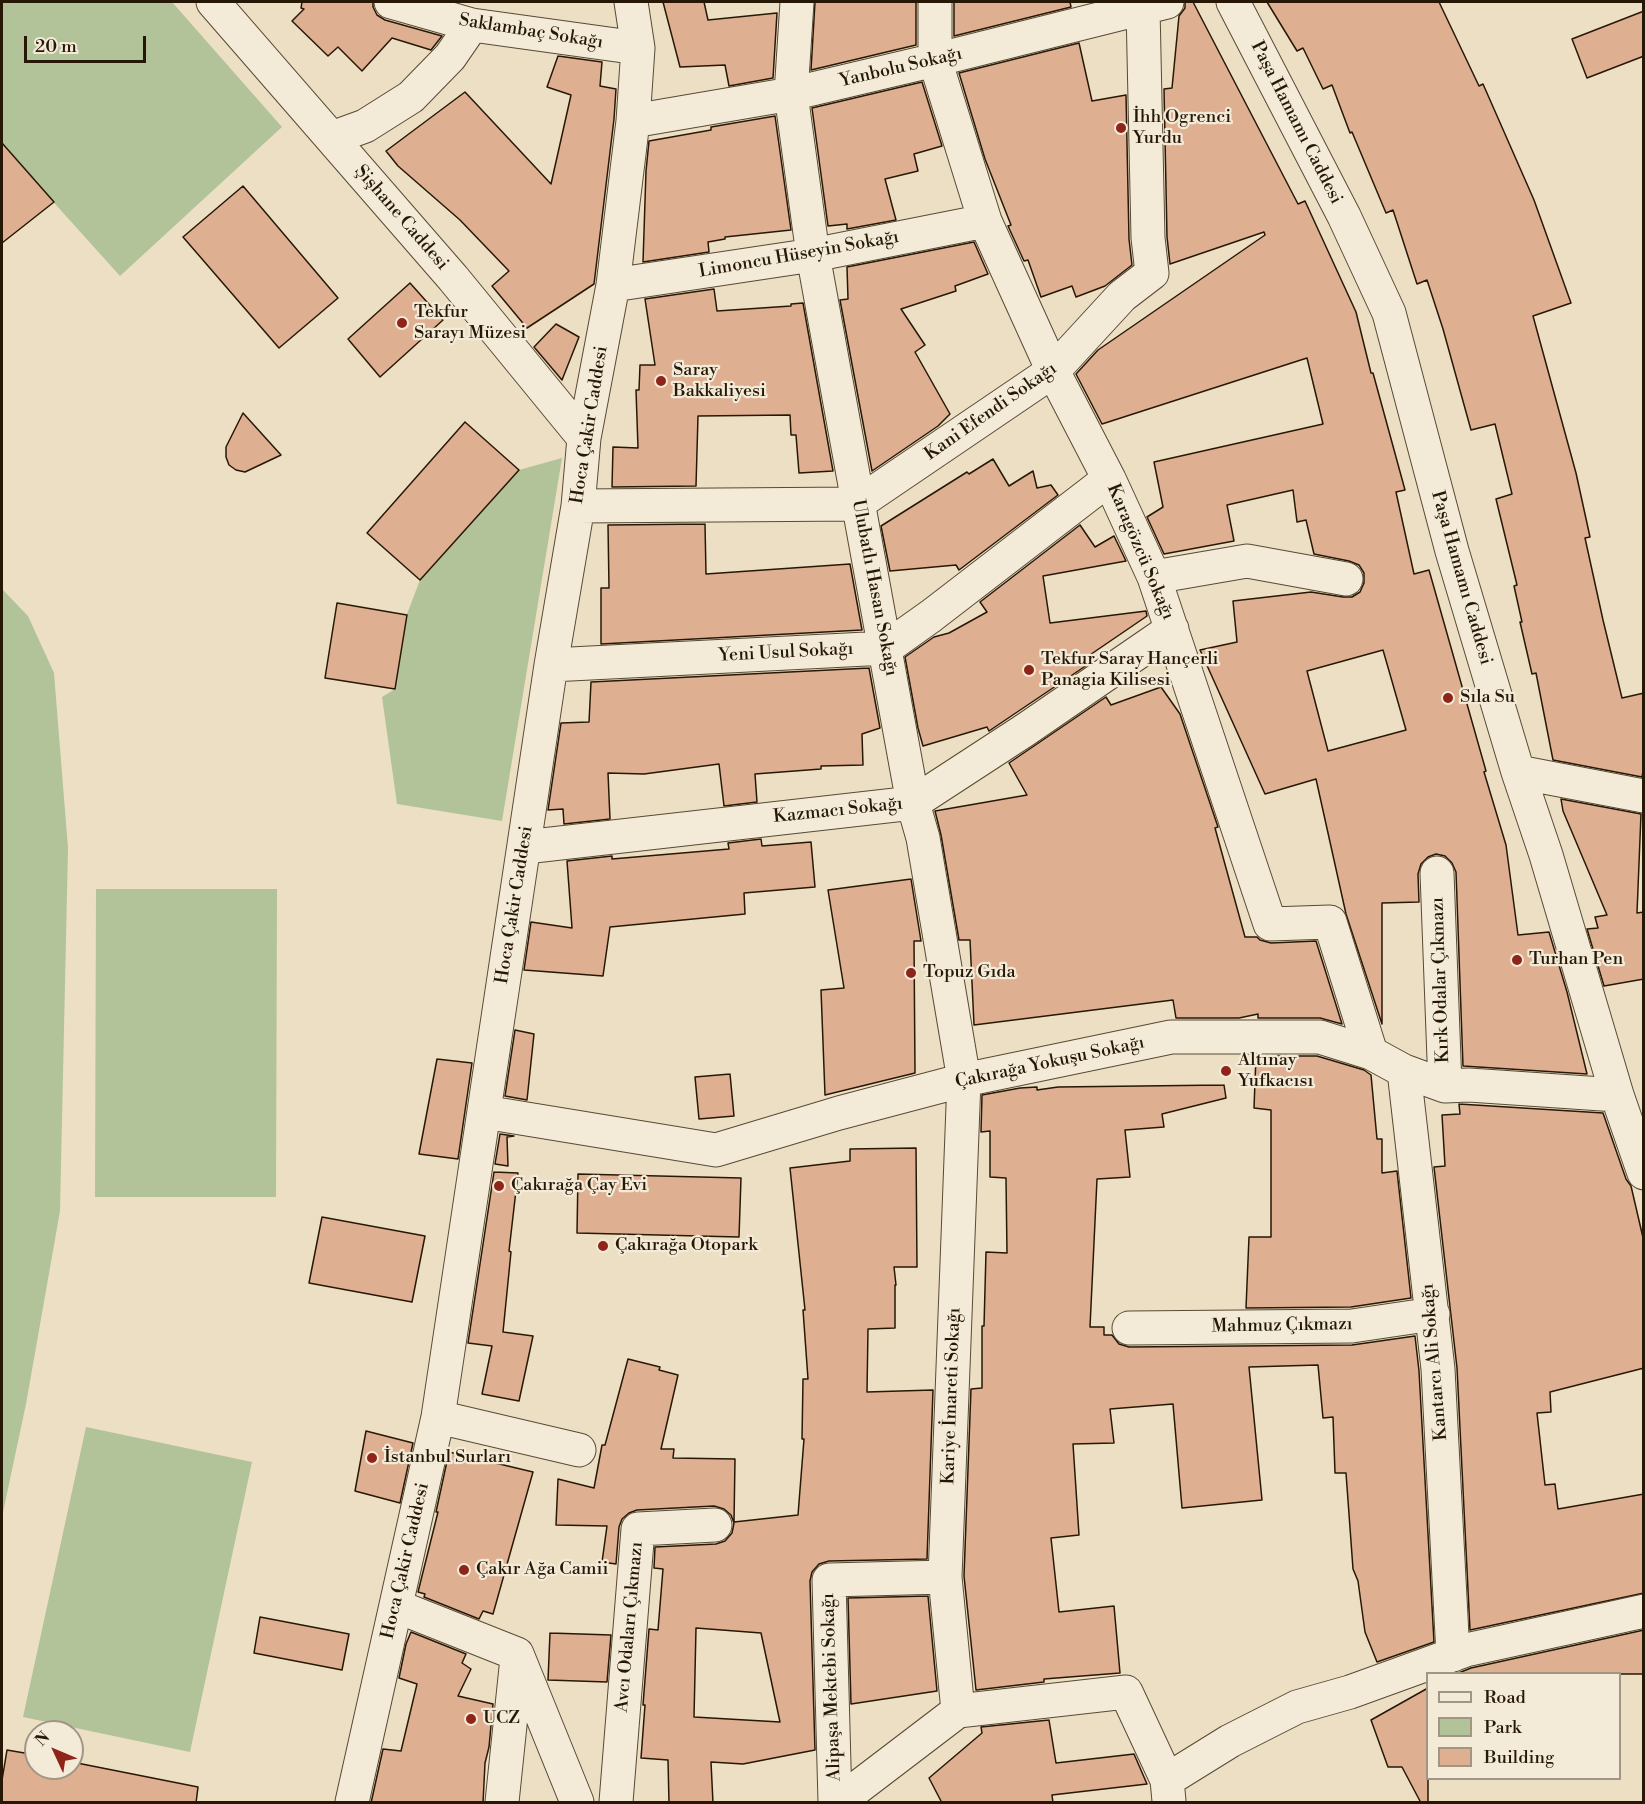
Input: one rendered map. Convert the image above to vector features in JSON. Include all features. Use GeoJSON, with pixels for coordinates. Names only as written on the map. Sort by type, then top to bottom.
{"type":"FeatureCollection","features":[{"type":"Feature","properties":{"kind":"street","name":"Şişhane Caddesi"},"geometry":{"type":"LineString","coordinates":[[213,2],[453,278],[584,438]]}},
{"type":"Feature","properties":{"kind":"street","name":"Saklambaç Sokağı"},"geometry":{"type":"LineString","coordinates":[[391,2],[472,25],[638,48]]}},
{"type":"Feature","properties":{"kind":"street","name":"Hoca Çakir Caddesi"},"geometry":{"type":"LineString","coordinates":[[352,1803],[438,1417],[551,664],[578,506],[584,438],[613,285],[633,121],[638,48],[631,2]]}},
{"type":"Feature","properties":{"kind":"street","name":"Ulubatlı Hasan Sokağı"},"geometry":{"type":"LineString","coordinates":[[796,2],[790,94],[813,255],[913,803],[923,838],[964,1080]]}},
{"type":"Feature","properties":{"kind":"street","name":"Karagözcü Sokağı"},"geometry":{"type":"LineString","coordinates":[[935,2],[934,60],[985,221],[1053,371],[1109,479],[1154,577],[1270,924],[1330,921],[1371,1053]]}},
{"type":"Feature","properties":{"kind":"street","name":"Paşa Hamamı Caddesi"},"geometry":{"type":"LineString","coordinates":[[1233,2],[1344,216],[1389,313],[1452,551],[1617,1095],[1644,1173]]}},
{"type":"Feature","properties":{"kind":"street","name":"Yanbolu Sokağı"},"geometry":{"type":"LineString","coordinates":[[633,121],[790,94],[1155,5]]}},
{"type":"Feature","properties":{"kind":"street","name":"Kani Efendi Sokağı"},"geometry":{"type":"LineString","coordinates":[[858,504],[1053,371],[1122,296],[1152,273],[1148,238],[1155,5]]}},
{"type":"Feature","properties":{"kind":"street"},"geometry":{"type":"LineString","coordinates":[[332,138],[365,126],[411,97],[450,57],[472,25]]}},
{"type":"Feature","properties":{"kind":"street","name":"Limoncu Hüseyin Sokağı"},"geometry":{"type":"LineString","coordinates":[[613,285],[813,255],[985,221]]}},
{"type":"Feature","properties":{"kind":"street"},"geometry":{"type":"LineString","coordinates":[[886,648],[1109,479]]}},
{"type":"Feature","properties":{"kind":"street"},"geometry":{"type":"LineString","coordinates":[[578,506],[858,504]]}},
{"type":"Feature","properties":{"kind":"street"},"geometry":{"type":"LineString","coordinates":[[1154,577],[1247,561],[1346,579]]}},
{"type":"Feature","properties":{"kind":"street","name":"Kazmacı Sokağı"},"geometry":{"type":"LineString","coordinates":[[525,847],[913,803],[1025,730],[1172,629]]}},
{"type":"Feature","properties":{"kind":"street","name":"Yeni Usul Sokağı"},"geometry":{"type":"LineString","coordinates":[[551,664],[886,648]]}},
{"type":"Feature","properties":{"kind":"street"},"geometry":{"type":"LineString","coordinates":[[1518,772],[1644,796]]}},
{"type":"Feature","properties":{"kind":"street","name":"Kırk Odalar Çıkmazı"},"geometry":{"type":"LineString","coordinates":[[1437,873],[1445,1086]]}},
{"type":"Feature","properties":{"kind":"street","name":"Çakırağa Yokuşu Sokağı"},"geometry":{"type":"LineString","coordinates":[[484,1112],[716,1150],[838,1113],[964,1080],[1171,1037],[1320,1037],[1371,1053],[1404,1071],[1445,1086],[1469,1085],[1617,1095]]}},
{"type":"Feature","properties":{"kind":"street","name":"Kantarcı Ali Sokağı"},"geometry":{"type":"LineString","coordinates":[[1404,1071],[1438,1369],[1452,1655]]}},
{"type":"Feature","properties":{"kind":"street","name":"Kariye İmareti Sokağı"},"geometry":{"type":"LineString","coordinates":[[958,1711],[945,1577],[964,1080]]}},
{"type":"Feature","properties":{"kind":"street","name":"Mahmuz Çıkmazı"},"geometry":{"type":"LineString","coordinates":[[1130,1328],[1352,1326],[1433,1314]]}},
{"type":"Feature","properties":{"kind":"street"},"geometry":{"type":"LineString","coordinates":[[438,1417],[579,1450]]}},
{"type":"Feature","properties":{"kind":"street","name":"Avcı Odaları Çıkmazı"},"geometry":{"type":"LineString","coordinates":[[616,1803],[638,1529],[715,1525]]}},
{"type":"Feature","properties":{"kind":"street","name":"Alipaşa Mektebi Sokağı"},"geometry":{"type":"LineString","coordinates":[[835,1803],[829,1580],[945,1577]]}},
{"type":"Feature","properties":{"kind":"street"},"geometry":{"type":"LineString","coordinates":[[396,1606],[517,1654],[577,1803]]}},
{"type":"Feature","properties":{"kind":"street"},"geometry":{"type":"LineString","coordinates":[[841,1803],[857,1788],[958,1711],[1126,1692],[1168,1791],[1230,1741],[1297,1707],[1350,1692],[1466,1650],[1644,1611]]}},
{"type":"Feature","properties":{"kind":"street"},"geometry":{"type":"LineString","coordinates":[[502,1803],[517,1654]]}},
{"type":"Feature","properties":{"kind":"green space"},"geometry":{"type":"Polygon","coordinates":[[[2,2],[172,2],[282,127],[120,276],[11,155],[2,161],[2,2]]]}},
{"type":"Feature","properties":{"kind":"green space"},"geometry":{"type":"Polygon","coordinates":[[[562,458],[502,821],[397,804],[382,697],[395,689],[407,614],[420,580],[519,470],[562,458]]]}},
{"type":"Feature","properties":{"kind":"green space"},"geometry":{"type":"Polygon","coordinates":[[[2,589],[28,616],[54,673],[68,848],[60,1211],[26,1404],[2,1517],[2,589]]]}},
{"type":"Feature","properties":{"kind":"green space"},"geometry":{"type":"Polygon","coordinates":[[[96,889],[277,889],[276,1197],[95,1197],[96,889]]]}},
{"type":"Feature","properties":{"kind":"green space"},"geometry":{"type":"Polygon","coordinates":[[[86,1427],[252,1462],[190,1752],[84,1730],[84,1720],[37,1720],[23,1717],[86,1427]]]}},
{"type":"Feature","properties":{"kind":"building"},"geometry":{"type":"Polygon","coordinates":[[[302,2],[373,2],[377,15],[385,20],[442,36],[431,50],[392,38],[362,71],[338,47],[328,56],[292,21],[304,9],[301,8],[302,2]]]}},
{"type":"Feature","properties":{"kind":"building"},"geometry":{"type":"Polygon","coordinates":[[[663,2],[704,2],[708,20],[777,13],[773,78],[729,86],[725,65],[680,67],[663,2]]]}},
{"type":"Feature","properties":{"kind":"building"},"geometry":{"type":"Polygon","coordinates":[[[815,2],[916,2],[916,45],[811,70],[815,2]]]}},
{"type":"Feature","properties":{"kind":"building"},"geometry":{"type":"Polygon","coordinates":[[[954,2],[1070,2],[1071,7],[954,36],[954,2]]]}},
{"type":"Feature","properties":{"kind":"building"},"geometry":{"type":"Polygon","coordinates":[[[1185,2],[1193,2],[1298,204],[1305,201],[1356,312],[1405,490],[1396,492],[1414,574],[1429,570],[1506,845],[1518,935],[1549,932],[1567,992],[1587,1074],[1463,1066],[1456,872],[1452,863],[1445,856],[1436,854],[1428,857],[1421,864],[1418,874],[1419,902],[1382,903],[1382,1024],[1346,914],[1316,779],[1265,794],[1200,650],[1237,642],[1233,601],[1311,592],[1352,597],[1360,592],[1364,583],[1364,573],[1359,565],[1314,554],[1306,520],[1297,522],[1293,490],[1227,505],[1234,541],[1164,554],[1147,517],[1163,507],[1154,462],[1323,424],[1307,358],[1102,424],[1076,374],[1098,350],[1265,235],[1264,232],[1170,264],[1167,237],[1164,89],[1172,88],[1179,16],[1185,8],[1185,2]],[[1383,650],[1307,671],[1328,751],[1406,730],[1383,650]]]}},
{"type":"Feature","properties":{"kind":"building"},"geometry":{"type":"Polygon","coordinates":[[[1267,2],[1439,2],[1479,86],[1483,84],[1534,200],[1571,303],[1533,316],[1576,473],[1590,537],[1585,538],[1622,698],[1644,693],[1642,777],[1553,760],[1536,673],[1532,674],[1520,622],[1522,622],[1514,586],[1517,585],[1496,499],[1512,494],[1495,424],[1471,430],[1427,280],[1417,284],[1393,210],[1386,213],[1352,132],[1350,133],[1332,85],[1323,89],[1303,48],[1297,51],[1267,2]]]}},
{"type":"Feature","properties":{"kind":"building"},"geometry":{"type":"Polygon","coordinates":[[[1644,11],[1644,56],[1587,78],[1572,39],[1644,11]]]}},
{"type":"Feature","properties":{"kind":"building"},"geometry":{"type":"Polygon","coordinates":[[[1079,43],[1092,101],[1126,95],[1129,239],[1132,265],[1105,286],[1076,297],[1072,286],[1041,297],[1028,260],[1024,261],[1008,226],[1011,225],[985,159],[959,73],[1079,43]]]}},
{"type":"Feature","properties":{"kind":"building"},"geometry":{"type":"Polygon","coordinates":[[[558,56],[602,62],[600,86],[616,89],[614,119],[594,284],[527,328],[492,286],[509,271],[460,220],[398,166],[386,151],[465,92],[551,184],[571,95],[547,87],[558,56]]]}},
{"type":"Feature","properties":{"kind":"building"},"geometry":{"type":"Polygon","coordinates":[[[922,82],[942,146],[914,154],[918,171],[885,179],[896,220],[847,229],[847,224],[828,226],[812,108],[922,82]]]}},
{"type":"Feature","properties":{"kind":"building"},"geometry":{"type":"Polygon","coordinates":[[[775,116],[791,230],[725,237],[725,239],[708,242],[709,252],[643,262],[649,141],[775,116]]]}},
{"type":"Feature","properties":{"kind":"building"},"geometry":{"type":"Polygon","coordinates":[[[2,143],[54,202],[2,243],[2,143]]]}},
{"type":"Feature","properties":{"kind":"building"},"geometry":{"type":"Polygon","coordinates":[[[243,186],[338,298],[279,348],[183,237],[243,186]]]}},
{"type":"Feature","properties":{"kind":"building"},"geometry":{"type":"Polygon","coordinates":[[[974,242],[988,274],[955,286],[956,291],[901,309],[925,345],[915,352],[950,414],[938,426],[872,471],[840,300],[848,299],[847,267],[974,242]]]}},
{"type":"Feature","properties":{"kind":"building","name":"Tekfur Sarayı Müzesi"},"geometry":{"type":"Polygon","coordinates":[[[410,283],[443,320],[380,377],[348,339],[410,283]]]}},
{"type":"Feature","properties":{"kind":"building"},"geometry":{"type":"Polygon","coordinates":[[[714,289],[717,311],[791,306],[791,304],[803,303],[833,471],[799,473],[796,435],[791,435],[790,415],[698,416],[696,486],[612,487],[613,447],[638,448],[636,390],[639,390],[640,365],[655,365],[645,299],[714,289]]]}},
{"type":"Feature","properties":{"kind":"building"},"geometry":{"type":"Polygon","coordinates":[[[556,324],[579,337],[562,380],[534,347],[556,324]]]}},
{"type":"Feature","properties":{"kind":"building"},"geometry":{"type":"Polygon","coordinates":[[[243,413],[281,455],[245,472],[229,465],[226,457],[226,447],[243,413]]]}},
{"type":"Feature","properties":{"kind":"building"},"geometry":{"type":"Polygon","coordinates":[[[465,422],[519,470],[420,580],[367,533],[465,422]]]}},
{"type":"Feature","properties":{"kind":"building"},"geometry":{"type":"Polygon","coordinates":[[[993,459],[1009,486],[1033,471],[1037,488],[1051,485],[1058,495],[959,570],[956,565],[890,571],[881,526],[967,472],[969,474],[993,459]]]}},
{"type":"Feature","properties":{"kind":"building"},"geometry":{"type":"Polygon","coordinates":[[[705,524],[706,574],[850,564],[862,630],[601,644],[601,588],[609,588],[608,525],[705,524]]]}},
{"type":"Feature","properties":{"kind":"building"},"geometry":{"type":"Polygon","coordinates":[[[1080,525],[1095,547],[1114,536],[1126,561],[1043,576],[1050,623],[1146,611],[1147,616],[1084,659],[1087,665],[989,731],[987,727],[923,746],[905,657],[934,637],[949,633],[987,612],[980,602],[1080,525]]]}},
{"type":"Feature","properties":{"kind":"building"},"geometry":{"type":"Polygon","coordinates":[[[337,603],[407,615],[395,689],[325,678],[337,603]]]}},
{"type":"Feature","properties":{"kind":"building"},"geometry":{"type":"Polygon","coordinates":[[[869,668],[880,728],[862,734],[863,765],[821,766],[821,769],[755,774],[757,802],[724,806],[719,764],[644,774],[608,773],[610,819],[564,824],[563,809],[548,810],[561,723],[589,722],[591,682],[869,668]]]}},
{"type":"Feature","properties":{"kind":"building"},"geometry":{"type":"Polygon","coordinates":[[[1161,687],[1180,714],[1218,827],[1215,828],[1245,937],[1257,937],[1271,943],[1316,941],[1342,1024],[1320,1018],[1258,1018],[1258,1014],[1239,1018],[1176,1018],[1173,1000],[974,1025],[970,940],[959,940],[935,811],[1027,795],[1009,763],[1106,697],[1111,705],[1161,687]]]}},
{"type":"Feature","properties":{"kind":"building"},"geometry":{"type":"Polygon","coordinates":[[[1561,799],[1641,814],[1637,913],[1644,912],[1644,979],[1604,986],[1587,929],[1598,928],[1595,917],[1607,915],[1563,811],[1561,799]]]}},
{"type":"Feature","properties":{"kind":"building"},"geometry":{"type":"Polygon","coordinates":[[[761,839],[762,846],[811,842],[815,887],[744,893],[745,914],[610,927],[603,976],[524,970],[531,922],[572,928],[567,861],[729,849],[728,843],[761,839]]]}},
{"type":"Feature","properties":{"kind":"building"},"geometry":{"type":"Polygon","coordinates":[[[911,879],[921,941],[914,941],[915,1073],[825,1095],[821,990],[844,988],[828,890],[911,879]]]}},
{"type":"Feature","properties":{"kind":"building"},"geometry":{"type":"Polygon","coordinates":[[[515,1030],[534,1034],[527,1100],[505,1096],[515,1030]]]}},
{"type":"Feature","properties":{"kind":"building"},"geometry":{"type":"Polygon","coordinates":[[[1256,1056],[1317,1056],[1364,1070],[1371,1075],[1377,1139],[1382,1139],[1382,1173],[1397,1171],[1411,1298],[1351,1307],[1246,1308],[1249,1237],[1271,1237],[1271,1110],[1254,1108],[1256,1056]]]}},
{"type":"Feature","properties":{"kind":"building"},"geometry":{"type":"Polygon","coordinates":[[[437,1059],[472,1063],[458,1159],[419,1154],[437,1059]]]}},
{"type":"Feature","properties":{"kind":"building"},"geometry":{"type":"Polygon","coordinates":[[[730,1074],[734,1116],[699,1119],[695,1077],[730,1074]]]}},
{"type":"Feature","properties":{"kind":"building"},"geometry":{"type":"Polygon","coordinates":[[[1224,1085],[1226,1098],[1162,1114],[1164,1127],[1125,1130],[1130,1177],[1097,1179],[1090,1327],[1104,1327],[1104,1335],[1112,1335],[1119,1344],[1129,1347],[1352,1345],[1415,1336],[1419,1371],[1434,1642],[1377,1662],[1365,1632],[1358,1581],[1353,1569],[1346,1473],[1335,1473],[1333,1417],[1323,1418],[1318,1365],[1249,1367],[1262,1500],[1182,1508],[1173,1404],[1110,1409],[1114,1443],[1073,1444],[1079,1535],[1051,1538],[1059,1612],[1114,1606],[1120,1673],[1044,1679],[1044,1682],[976,1690],[964,1576],[971,1389],[982,1388],[982,1326],[984,1326],[986,1252],[1007,1253],[1006,1178],[990,1177],[990,1131],[981,1132],[982,1095],[1037,1087],[1037,1090],[1058,1087],[1224,1085]]]}},
{"type":"Feature","properties":{"kind":"building"},"geometry":{"type":"Polygon","coordinates":[[[1459,1104],[1603,1113],[1626,1179],[1631,1186],[1644,1242],[1644,1368],[1550,1392],[1551,1412],[1537,1413],[1545,1485],[1555,1484],[1558,1509],[1644,1494],[1644,1593],[1470,1630],[1457,1368],[1434,1167],[1445,1166],[1442,1115],[1460,1114],[1459,1104]]]}},
{"type":"Feature","properties":{"kind":"building"},"geometry":{"type":"Polygon","coordinates":[[[500,1134],[514,1136],[507,1137],[508,1166],[495,1164],[500,1134]]]}},
{"type":"Feature","properties":{"kind":"building"},"geometry":{"type":"Polygon","coordinates":[[[916,1148],[917,1267],[894,1267],[895,1328],[868,1329],[867,1392],[933,1390],[927,1559],[829,1561],[819,1564],[812,1572],[810,1581],[815,1750],[743,1764],[711,1762],[713,1803],[669,1803],[668,1760],[641,1758],[649,1629],[658,1630],[663,1569],[654,1568],[655,1547],[716,1544],[725,1541],[732,1533],[734,1523],[731,1515],[724,1509],[714,1506],[637,1510],[622,1519],[619,1527],[616,1564],[602,1562],[607,1526],[556,1525],[558,1479],[594,1488],[602,1445],[605,1445],[628,1359],[660,1367],[659,1370],[678,1375],[661,1449],[674,1449],[673,1458],[735,1459],[734,1522],[798,1515],[804,1439],[802,1439],[803,1379],[808,1379],[803,1310],[805,1310],[790,1168],[850,1161],[850,1149],[916,1148]],[[696,1628],[694,1717],[780,1722],[761,1633],[696,1628]]]}},
{"type":"Feature","properties":{"kind":"building"},"geometry":{"type":"Polygon","coordinates":[[[494,1172],[518,1173],[503,1332],[533,1336],[519,1401],[482,1394],[492,1346],[468,1343],[494,1172]]]}},
{"type":"Feature","properties":{"kind":"building"},"geometry":{"type":"Polygon","coordinates":[[[578,1174],[741,1178],[739,1237],[577,1233],[578,1174]]]}},
{"type":"Feature","properties":{"kind":"building"},"geometry":{"type":"Polygon","coordinates":[[[322,1217],[425,1236],[412,1302],[309,1283],[322,1217]]]}},
{"type":"Feature","properties":{"kind":"building"},"geometry":{"type":"Polygon","coordinates":[[[366,1431],[413,1443],[400,1503],[355,1491],[366,1431]]]}},
{"type":"Feature","properties":{"kind":"building"},"geometry":{"type":"Polygon","coordinates":[[[449,1452],[533,1472],[493,1614],[483,1611],[479,1619],[424,1597],[425,1594],[418,1592],[438,1512],[436,1512],[449,1452]]]}},
{"type":"Feature","properties":{"kind":"building"},"geometry":{"type":"Polygon","coordinates":[[[928,1596],[937,1691],[851,1704],[848,1598],[928,1596]]]}},
{"type":"Feature","properties":{"kind":"building"},"geometry":{"type":"Polygon","coordinates":[[[260,1617],[349,1634],[342,1670],[254,1653],[260,1617]]]}},
{"type":"Feature","properties":{"kind":"building"},"geometry":{"type":"Polygon","coordinates":[[[1644,1630],[1644,1674],[1461,1672],[1644,1630]]]}},
{"type":"Feature","properties":{"kind":"building"},"geometry":{"type":"Polygon","coordinates":[[[411,1632],[466,1654],[462,1663],[471,1669],[458,1696],[493,1704],[489,1747],[485,1763],[483,1803],[371,1803],[383,1749],[401,1751],[417,1684],[399,1678],[406,1644],[411,1632]]]}},
{"type":"Feature","properties":{"kind":"building"},"geometry":{"type":"Polygon","coordinates":[[[550,1633],[611,1635],[607,1682],[548,1680],[550,1633]]]}},
{"type":"Feature","properties":{"kind":"building"},"geometry":{"type":"Polygon","coordinates":[[[1426,1689],[1428,1803],[1421,1803],[1402,1767],[1388,1767],[1371,1720],[1426,1689]]]}},
{"type":"Feature","properties":{"kind":"building"},"geometry":{"type":"Polygon","coordinates":[[[1049,1720],[1056,1763],[1134,1754],[1147,1784],[1052,1795],[1053,1803],[942,1803],[929,1778],[982,1733],[981,1727],[1049,1720]]]}},
{"type":"Feature","properties":{"kind":"building"},"geometry":{"type":"Polygon","coordinates":[[[7,1750],[24,1753],[24,1780],[84,1780],[84,1764],[198,1787],[196,1803],[2,1803],[2,1780],[7,1750]]]}},
{"type":"Feature","properties":{"kind":"place","name":"İhh Ogrenci Yurdu"},"geometry":{"type":"Point","coordinates":[1121,128]}},
{"type":"Feature","properties":{"kind":"place","name":"Tekfur Sarayı Müzesi"},"geometry":{"type":"Point","coordinates":[402,323]}},
{"type":"Feature","properties":{"kind":"place","name":"Saray Bakkaliyesi"},"geometry":{"type":"Point","coordinates":[661,381]}},
{"type":"Feature","properties":{"kind":"place","name":"Tekfur Saray Hançerli Panagia Kilisesi"},"geometry":{"type":"Point","coordinates":[1029,670]}},
{"type":"Feature","properties":{"kind":"place","name":"Sıla Su"},"geometry":{"type":"Point","coordinates":[1448,698]}},
{"type":"Feature","properties":{"kind":"place","name":"Turhan Pen"},"geometry":{"type":"Point","coordinates":[1517,960]}},
{"type":"Feature","properties":{"kind":"place","name":"Topuz Gıda"},"geometry":{"type":"Point","coordinates":[911,973]}},
{"type":"Feature","properties":{"kind":"place","name":"Altınay Yufkacısı"},"geometry":{"type":"Point","coordinates":[1226,1071]}},
{"type":"Feature","properties":{"kind":"place","name":"Çakırağa Çay Evi"},"geometry":{"type":"Point","coordinates":[499,1186]}},
{"type":"Feature","properties":{"kind":"place","name":"Çakırağa Otopark"},"geometry":{"type":"Point","coordinates":[603,1246]}},
{"type":"Feature","properties":{"kind":"place","name":"İstanbul Surları"},"geometry":{"type":"Point","coordinates":[372,1458]}},
{"type":"Feature","properties":{"kind":"place","name":"Çakır Ağa Camii"},"geometry":{"type":"Point","coordinates":[464,1570]}},
{"type":"Feature","properties":{"kind":"place","name":"UCZ"},"geometry":{"type":"Point","coordinates":[471,1719]}}]}
